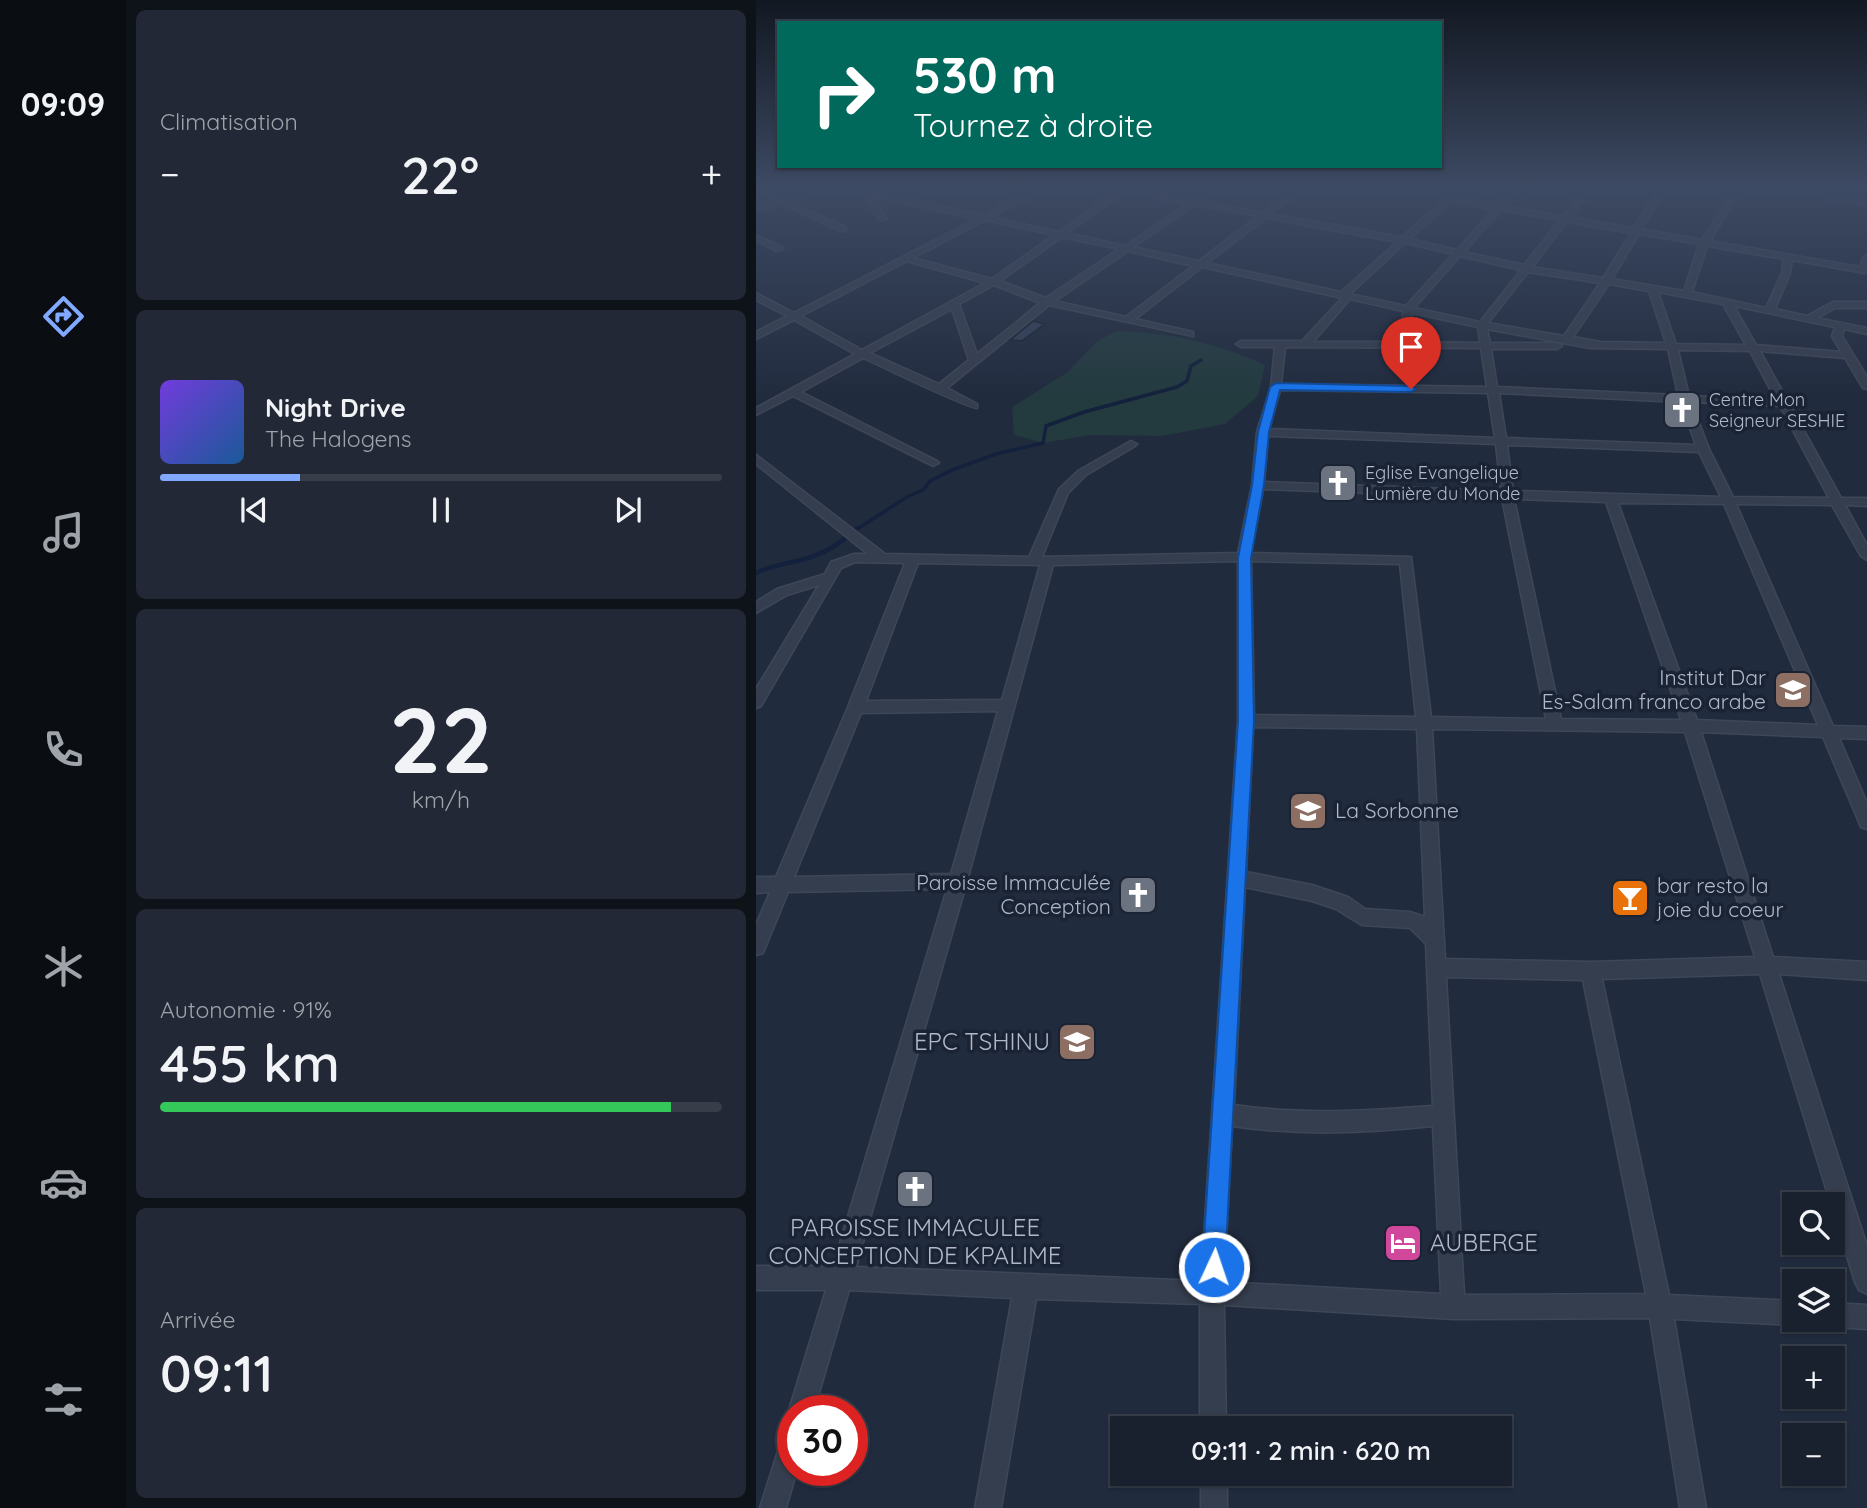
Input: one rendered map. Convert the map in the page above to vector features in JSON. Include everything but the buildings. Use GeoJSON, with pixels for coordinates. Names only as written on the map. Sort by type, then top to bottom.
{"type":"FeatureCollection","features":[{"type":"Feature","properties":{"kind":"street"},"geometry":{"type":"LineString","coordinates":[[756,336],[911,257]]}},
{"type":"Feature","properties":{"kind":"street"},"geometry":{"type":"LineString","coordinates":[[756,412],[993,282],[1027,257]]}},
{"type":"Feature","properties":{"kind":"street"},"geometry":{"type":"LineString","coordinates":[[940,388],[1047,302],[1112,257]]}},
{"type":"Feature","properties":{"kind":"street"},"geometry":{"type":"LineString","coordinates":[[1166,257],[1482,325],[1600,345]]}},
{"type":"Feature","properties":{"kind":"street"},"geometry":{"type":"LineString","coordinates":[[1129,319],[1209,257]]}},
{"type":"Feature","properties":{"kind":"street"},"geometry":{"type":"LineString","coordinates":[[1306,343],[1346,295],[1384,257]]}},
{"type":"Feature","properties":{"kind":"street"},"geometry":{"type":"LineString","coordinates":[[1406,344],[1408,309],[1455,257]]}},
{"type":"Feature","properties":{"kind":"street"},"geometry":{"type":"LineString","coordinates":[[1474,257],[1605,283],[1687,294],[1867,331]]}},
{"type":"Feature","properties":{"kind":"street"},"geometry":{"type":"LineString","coordinates":[[1482,325],[1536,257]]}},
{"type":"Feature","properties":{"kind":"street"},"geometry":{"type":"LineString","coordinates":[[1566,340],[1620,257]]}},
{"type":"Feature","properties":{"kind":"street"},"geometry":{"type":"LineString","coordinates":[[1687,294],[1699,257]]}},
{"type":"Feature","properties":{"kind":"street"},"geometry":{"type":"LineString","coordinates":[[1784,257],[1864,270],[1867,258]]}},
{"type":"Feature","properties":{"kind":"street"},"geometry":{"type":"LineString","coordinates":[[1769,312],[1783,280],[1788,258]]}},
{"type":"Feature","properties":{"kind":"street"},"geometry":{"type":"LineString","coordinates":[[908,259],[993,282],[1047,302],[1190,334]]}},
{"type":"Feature","properties":{"kind":"street"},"geometry":{"type":"LineString","coordinates":[[1653,290],[1672,346],[1684,398],[1703,449],[1729,501],[1867,822]]}},
{"type":"Feature","properties":{"kind":"street"},"geometry":{"type":"LineString","coordinates":[[756,296],[863,354],[940,388],[973,407]]}},
{"type":"Feature","properties":{"kind":"street"},"geometry":{"type":"LineString","coordinates":[[954,302],[974,361]]}},
{"type":"Feature","properties":{"kind":"street"},"geometry":{"type":"LineString","coordinates":[[1727,303],[1755,348],[1782,403],[1867,556]]}},
{"type":"Feature","properties":{"kind":"street"},"geometry":{"type":"LineString","coordinates":[[1808,320],[1833,305],[1867,305]]}},
{"type":"Feature","properties":{"kind":"street"},"geometry":{"type":"LineString","coordinates":[[1482,325],[1507,494],[1555,725]]}},
{"type":"Feature","properties":{"kind":"street"},"geometry":{"type":"LineString","coordinates":[[1840,326],[1837,336],[1867,386]]}},
{"type":"Feature","properties":{"kind":"street"},"geometry":{"type":"LineString","coordinates":[[1241,344],[1672,346],[1755,348],[1848,355]]}},
{"type":"Feature","properties":{"kind":"street"},"geometry":{"type":"LineString","coordinates":[[1213,1416],[1212,1293],[1246,721],[1244,558],[1258,485],[1263,432],[1276,387],[1280,345]]}},
{"type":"Feature","properties":{"kind":"street"},"geometry":{"type":"LineString","coordinates":[[1276,387],[1492,390],[1782,403]]}},
{"type":"Feature","properties":{"kind":"street"},"geometry":{"type":"LineString","coordinates":[[794,392],[933,463]]}},
{"type":"Feature","properties":{"kind":"street"},"geometry":{"type":"LineString","coordinates":[[1263,432],[1703,449]]}},
{"type":"Feature","properties":{"kind":"street"},"geometry":{"type":"LineString","coordinates":[[806,1395],[958,881],[1008,705],[1041,561],[1063,492],[1082,473],[1130,444]]}},
{"type":"Feature","properties":{"kind":"street"},"geometry":{"type":"LineString","coordinates":[[756,458],[881,558]]}},
{"type":"Feature","properties":{"kind":"street"},"geometry":{"type":"LineString","coordinates":[[1258,485],[1611,499],[1867,502]]}},
{"type":"Feature","properties":{"kind":"street"},"geometry":{"type":"LineString","coordinates":[[1611,499],[1691,726],[1867,1282]]}},
{"type":"Feature","properties":{"kind":"street"},"geometry":{"type":"LineString","coordinates":[[756,702],[836,565],[854,558],[1041,561],[1244,558],[1406,560],[1424,722],[1453,1307]]}},
{"type":"Feature","properties":{"kind":"street"},"geometry":{"type":"LineString","coordinates":[[756,947],[856,707],[913,559]]}},
{"type":"Feature","properties":{"kind":"street"},"geometry":{"type":"LineString","coordinates":[[756,608],[782,592],[830,577]]}},
{"type":"Feature","properties":{"kind":"street"},"geometry":{"type":"LineString","coordinates":[[856,707],[1008,705]]}},
{"type":"Feature","properties":{"kind":"street"},"geometry":{"type":"LineString","coordinates":[[1246,721],[1691,726],[1867,733]]}},
{"type":"Feature","properties":{"kind":"street"},"geometry":{"type":"LineString","coordinates":[[1237,878],[1312,892],[1342,903],[1362,917],[1410,920],[1419,923],[1435,941]]}},
{"type":"Feature","properties":{"kind":"street"},"geometry":{"type":"LineString","coordinates":[[756,886],[958,881]]}},
{"type":"Feature","properties":{"kind":"street"},"geometry":{"type":"LineString","coordinates":[[1437,968],[1591,971],[1767,965],[1867,971]]}},
{"type":"Feature","properties":{"kind":"street"},"geometry":{"type":"LineString","coordinates":[[1591,971],[1660,1306],[1693,1508]]}},
{"type":"Feature","properties":{"kind":"street"},"geometry":{"type":"LineString","coordinates":[[1223,1114],[1275,1122],[1333,1120],[1354,1123],[1444,1115]]}},
{"type":"Feature","properties":{"kind":"street"},"geometry":{"type":"LineString","coordinates":[[756,1278],[840,1278],[1212,1293],[1453,1307],[1660,1306],[1782,1312]]}},
{"type":"Feature","properties":{"kind":"street"},"geometry":{"type":"LineString","coordinates":[[988,1508],[1026,1287]]}},
{"type":"Feature","properties":{"kind":"street"},"geometry":{"type":"LineString","coordinates":[[1845,1316],[1867,1317]]}},
{"type":"Feature","properties":{"kind":"street"},"geometry":{"type":"LineString","coordinates":[[774,1508],[780,1486]]}},
{"type":"Feature","properties":{"kind":"street"},"geometry":{"type":"LineString","coordinates":[[1214,1486],[1214,1508]]}},
{"type":"Feature","properties":{"kind":"green space"},"geometry":{"type":"Polygon","coordinates":[[[1116,331],[1192,340],[1228,350],[1265,365],[1258,396],[1225,424],[1162,436],[1090,435],[1043,443],[1014,435],[1012,407],[1068,372],[1095,343],[1116,331]]]}},
{"type":"Feature","properties":{"kind":"waterway"},"geometry":{"type":"LineString","coordinates":[[854,531],[907,497],[923,490],[930,481],[952,470],[996,454],[1043,443],[1046,426],[1084,412],[1177,387],[1187,381],[1191,366],[1201,360]]}},
{"type":"Feature","properties":{"kind":"waterway"},"geometry":{"type":"LineString","coordinates":[[756,573],[826,551],[856,529]]}},
{"type":"Feature","properties":{"kind":"place","name":"Centre Mon Seigneur SESHIE"},"geometry":{"type":"Point","coordinates":[1682,410]}},
{"type":"Feature","properties":{"kind":"place","name":"Eglise Evangelique Lumière du Monde"},"geometry":{"type":"Point","coordinates":[1338,483]}},
{"type":"Feature","properties":{"kind":"place","name":"Institut Dar Es-Salam franco arabe"},"geometry":{"type":"Point","coordinates":[1793,690]}},
{"type":"Feature","properties":{"kind":"place","name":"La Sorbonne"},"geometry":{"type":"Point","coordinates":[1308,811]}},
{"type":"Feature","properties":{"kind":"place","name":"Paroisse Immaculée Conception"},"geometry":{"type":"Point","coordinates":[1138,895]}},
{"type":"Feature","properties":{"kind":"place","name":"bar resto la joie du coeur"},"geometry":{"type":"Point","coordinates":[1630,898]}},
{"type":"Feature","properties":{"kind":"place","name":"EPC TSHINU"},"geometry":{"type":"Point","coordinates":[1077,1042]}},
{"type":"Feature","properties":{"kind":"place","name":"PAROISSE IMMACULEE CONCEPTION DE KPALIME"},"geometry":{"type":"Point","coordinates":[915,1189]}},
{"type":"Feature","properties":{"kind":"place","name":"AUBERGE"},"geometry":{"type":"Point","coordinates":[1403,1243]}},
{"type":"Feature","properties":{"kind":"route"},"geometry":{"type":"LineString","coordinates":[[1214,1267],[1246,721],[1244,558],[1258,485],[1263,432],[1276,387],[1411,389]]}}]}
